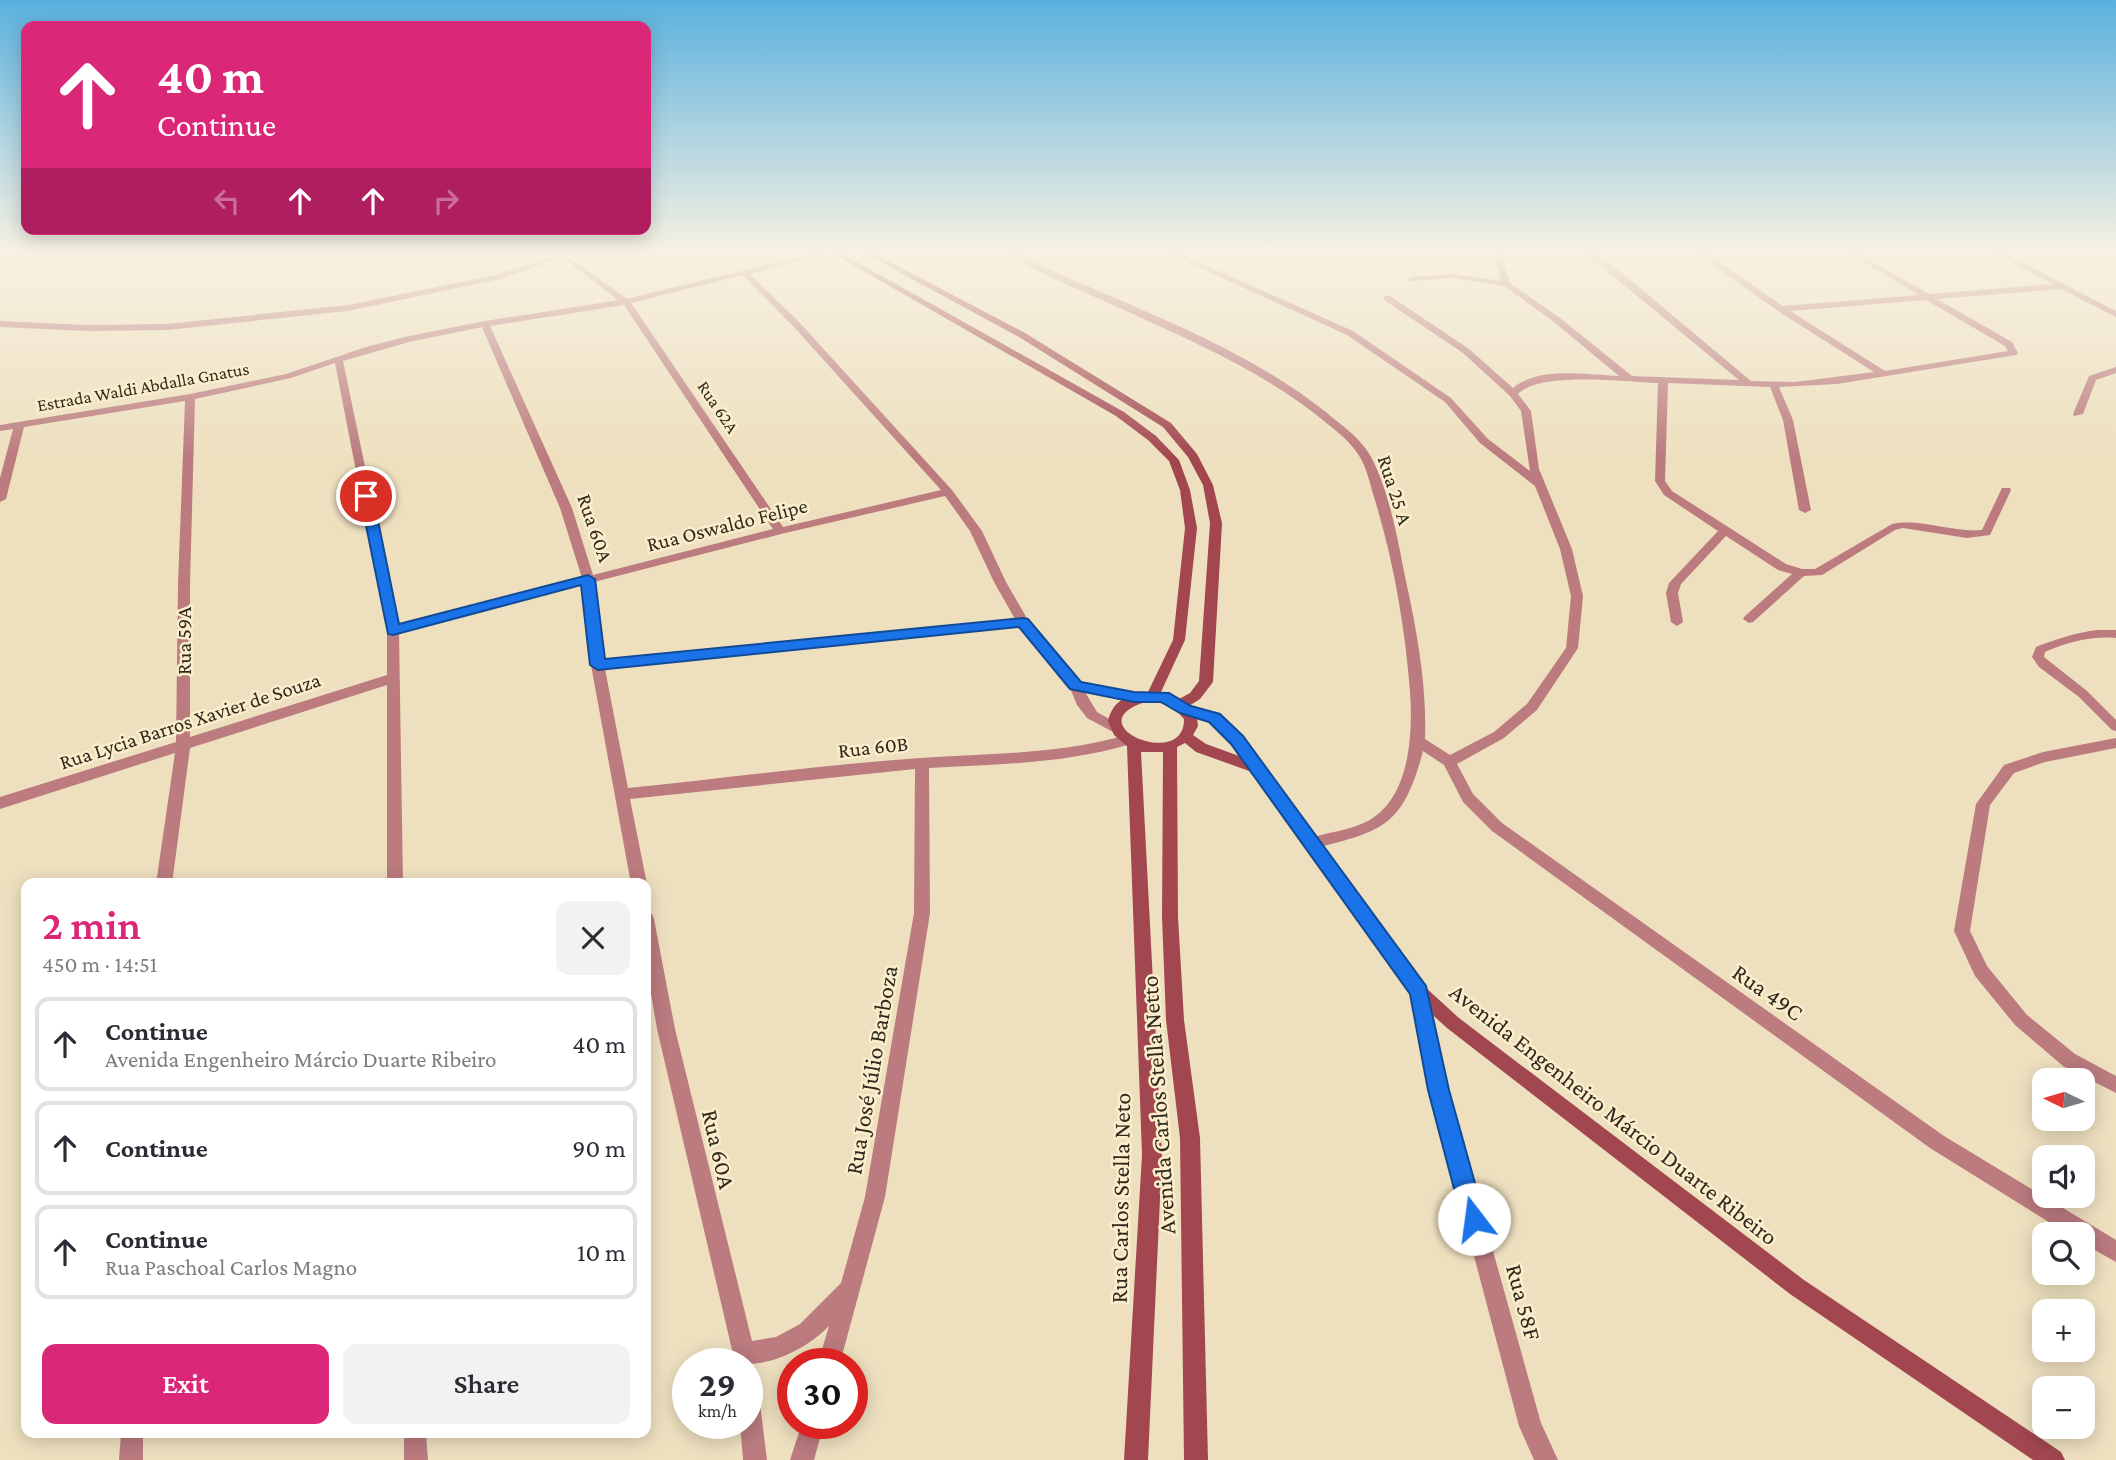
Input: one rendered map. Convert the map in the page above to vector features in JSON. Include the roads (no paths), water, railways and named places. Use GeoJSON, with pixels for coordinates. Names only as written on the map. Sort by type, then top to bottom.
{"type":"FeatureCollection","features":[{"type":"Feature","properties":{"kind":"street"},"geometry":{"type":"LineString","coordinates":[[0,324],[88,328],[167,327],[230,321]]}},
{"type":"Feature","properties":{"kind":"street","name":"Estrada Waldi Abdalla Gnatus"},"geometry":{"type":"LineString","coordinates":[[0,428],[190,397],[288,376],[382,346],[503,321]]}},
{"type":"Feature","properties":{"kind":"street","name":"Rua 62A"},"geometry":{"type":"LineString","coordinates":[[639,321],[780,531]]}},
{"type":"Feature","properties":{"kind":"street"},"geometry":{"type":"LineString","coordinates":[[793,321],[948,492],[976,531],[1023,622],[1076,686],[1084,705],[1092,715],[1125,738],[1158,748],[1178,741],[1191,723],[1183,707],[1153,695],[1134,697],[1076,686]]}},
{"type":"Feature","properties":{"kind":"street"},"geometry":{"type":"LineString","coordinates":[[956,321],[1120,414],[1152,438],[1174,460],[1185,489],[1191,528],[1179,640],[1153,695]]}},
{"type":"Feature","properties":{"kind":"street"},"geometry":{"type":"LineString","coordinates":[[996,321],[1167,425],[1194,456],[1208,485],[1216,523],[1206,681],[1183,707]]}},
{"type":"Feature","properties":{"kind":"street","name":"Rua 25 A"},"geometry":{"type":"LineString","coordinates":[[1152,321],[1296,393],[1341,429],[1364,454],[1376,482],[1393,551],[1415,670],[1418,741],[1407,779],[1390,812],[1373,825],[1312,842]]}},
{"type":"Feature","properties":{"kind":"street"},"geometry":{"type":"LineString","coordinates":[[1324,321],[1350,333],[1448,400],[1484,441],[1539,484]]}},
{"type":"Feature","properties":{"kind":"street"},"geometry":{"type":"LineString","coordinates":[[1421,321],[1466,351],[1513,394],[1526,411],[1532,459],[1539,484],[1566,549],[1577,596],[1572,648],[1532,707],[1499,735],[1449,762]]}},
{"type":"Feature","properties":{"kind":"street"},"geometry":{"type":"LineString","coordinates":[[1558,321],[1629,379]]}},
{"type":"Feature","properties":{"kind":"street"},"geometry":{"type":"LineString","coordinates":[[1672,321],[1748,383]]}},
{"type":"Feature","properties":{"kind":"street"},"geometry":{"type":"LineString","coordinates":[[1800,321],[1882,373]]}},
{"type":"Feature","properties":{"kind":"street"},"geometry":{"type":"LineString","coordinates":[[1513,394],[1519,386],[1532,380],[1567,377],[1663,379],[1774,386],[1838,381],[2013,353],[2009,344],[1970,321]]}},
{"type":"Feature","properties":{"kind":"street","name":"Rua 60A"},"geometry":{"type":"LineString","coordinates":[[485,324],[566,509],[588,579],[598,665],[638,878]]}},
{"type":"Feature","properties":{"kind":"street"},"geometry":{"type":"LineString","coordinates":[[340,361],[393,631],[395,878]]}},
{"type":"Feature","properties":{"kind":"street"},"geometry":{"type":"LineString","coordinates":[[2078,414],[2092,377],[2116,370]]}},
{"type":"Feature","properties":{"kind":"street"},"geometry":{"type":"LineString","coordinates":[[1663,379],[1660,481],[1668,494],[1782,567],[1801,573],[1818,572],[1892,527],[1903,525],[1967,535],[1986,533],[2006,490]]}},
{"type":"Feature","properties":{"kind":"street"},"geometry":{"type":"LineString","coordinates":[[1774,386],[1788,420],[1805,510]]}},
{"type":"Feature","properties":{"kind":"street","name":"Rua 59A"},"geometry":{"type":"LineString","coordinates":[[165,878],[183,745],[184,584],[190,397]]}},
{"type":"Feature","properties":{"kind":"street"},"geometry":{"type":"LineString","coordinates":[[0,499],[19,426]]}},
{"type":"Feature","properties":{"kind":"street","name":"Rua Oswaldo Felipe"},"geometry":{"type":"LineString","coordinates":[[393,631],[588,579],[948,492]]}},
{"type":"Feature","properties":{"kind":"street"},"geometry":{"type":"LineString","coordinates":[[1677,622],[1672,593],[1675,583],[1724,531]]}},
{"type":"Feature","properties":{"kind":"street"},"geometry":{"type":"LineString","coordinates":[[1749,619],[1801,573]]}},
{"type":"Feature","properties":{"kind":"street"},"geometry":{"type":"LineString","coordinates":[[598,665],[1023,622]]}},
{"type":"Feature","properties":{"kind":"street","name":"Rua Lycia Barros Xavier de Souza"},"geometry":{"type":"LineString","coordinates":[[0,803],[393,678]]}},
{"type":"Feature","properties":{"kind":"street"},"geometry":{"type":"LineString","coordinates":[[1125,738],[1115,713],[1119,706],[1134,697]]}},
{"type":"Feature","properties":{"kind":"street","name":"Avenida Engenheiro Márcio Duarte Ribeiro"},"geometry":{"type":"LineString","coordinates":[[1183,707],[1215,718],[1237,740],[1419,992],[1453,1023],[1797,1286],[2053,1460]]}},
{"type":"Feature","properties":{"kind":"street","name":"Rua 60B"},"geometry":{"type":"LineString","coordinates":[[623,794],[922,763],[1054,758],[1098,750],[1125,738]]}},
{"type":"Feature","properties":{"kind":"street","name":"Rua Carlos Stella Neto"},"geometry":{"type":"LineString","coordinates":[[1125,738],[1143,938],[1152,1154],[1136,1460]]}},
{"type":"Feature","properties":{"kind":"street"},"geometry":{"type":"LineString","coordinates":[[1178,741],[1256,768]]}},
{"type":"Feature","properties":{"kind":"street","name":"Avenida Carlos Stella Netto"},"geometry":{"type":"LineString","coordinates":[[1178,741],[1170,917],[1175,1020],[1190,1138],[1196,1460]]}},
{"type":"Feature","properties":{"kind":"street","name":"Rua 49C"},"geometry":{"type":"LineString","coordinates":[[1418,741],[1449,762],[1468,798],[1497,827],[1937,1142],[2116,1252]]}},
{"type":"Feature","properties":{"kind":"street"},"geometry":{"type":"LineString","coordinates":[[2116,743],[2043,757],[2009,769],[1983,804],[1962,931],[1981,971],[2021,1020],[2069,1060],[2116,1085]]}},
{"type":"Feature","properties":{"kind":"street","name":"Rua José Júlio Barboza"},"geometry":{"type":"LineString","coordinates":[[778,1347],[808,1332],[850,1289],[875,1197],[922,913],[922,763]]}},
{"type":"Feature","properties":{"kind":"street","name":"Rua 60A"},"geometry":{"type":"LineString","coordinates":[[651,946],[666,1029],[742,1348]]}},
{"type":"Feature","properties":{"kind":"street","name":"Rua 58F"},"geometry":{"type":"LineString","coordinates":[[1419,992],[1439,1090],[1530,1426],[1546,1460]]}},
{"type":"Feature","properties":{"kind":"street"},"geometry":{"type":"LineString","coordinates":[[834,1348],[850,1289]]}},
{"type":"Feature","properties":{"kind":"street","name":"Rua 60A"},"geometry":{"type":"LineString","coordinates":[[763,1352],[778,1347]]}},
{"type":"Feature","properties":{"kind":"street"},"geometry":{"type":"LineString","coordinates":[[131,1460],[132,1438]]}},
{"type":"Feature","properties":{"kind":"street"},"geometry":{"type":"LineString","coordinates":[[415,1438],[416,1460]]}},
{"type":"Feature","properties":{"kind":"street"},"geometry":{"type":"LineString","coordinates":[[753,1439],[755,1460]]}},
{"type":"Feature","properties":{"kind":"street"},"geometry":{"type":"LineString","coordinates":[[802,1460],[808,1439]]}},
{"type":"Feature","properties":{"kind":"lane"},"geometry":{"type":"LineString","coordinates":[[2116,635],[2101,632],[2050,645],[2040,650],[2039,657],[2043,664],[2083,694],[2116,727]]}}]}
